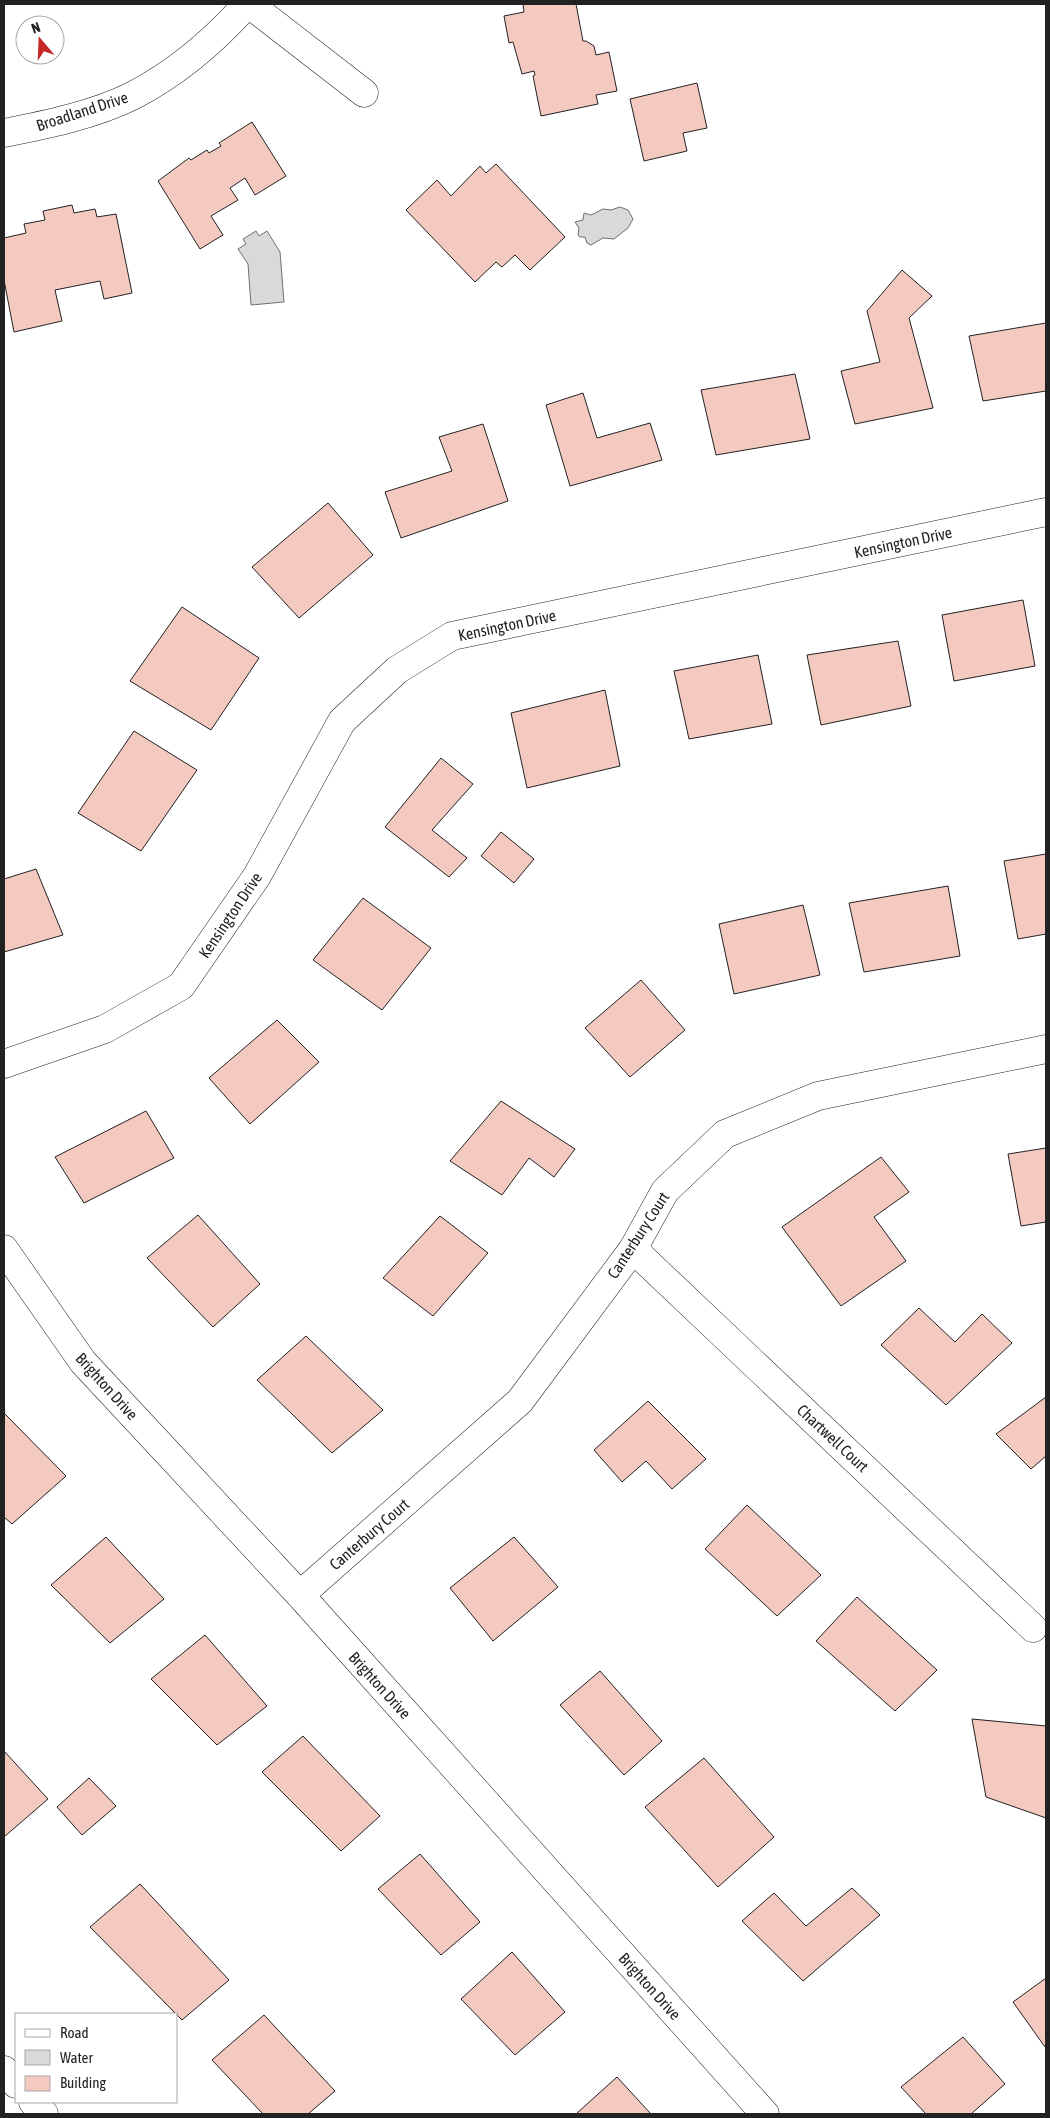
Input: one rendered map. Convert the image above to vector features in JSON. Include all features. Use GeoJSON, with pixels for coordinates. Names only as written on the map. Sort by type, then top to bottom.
{"type":"FeatureCollection","features":[{"type":"Feature","properties":{"kind":"street"},"geometry":{"type":"LineString","coordinates":[[248,4],[364,93]]}},
{"type":"Feature","properties":{"kind":"street","name":"Broadland Drive"},"geometry":{"type":"LineString","coordinates":[[4,133],[68,118],[130,97],[162,79],[198,53],[222,33],[248,4]]}},
{"type":"Feature","properties":{"kind":"street","name":"Kensington Drive"},"geometry":{"type":"LineString","coordinates":[[4,1064],[105,1029],[181,986],[257,876],[342,721],[397,670],[452,636],[1046,512]]}},
{"type":"Feature","properties":{"kind":"street","name":"Canterbury Court"},"geometry":{"type":"LineString","coordinates":[[300,1595],[520,1401],[633,1249],[665,1191],[725,1134],[818,1096],[1046,1049]]}},
{"type":"Feature","properties":{"kind":"street","name":"Brighton Drive"},"geometry":{"type":"LineString","coordinates":[[4,1249],[83,1362],[300,1595],[765,2114]]}},
{"type":"Feature","properties":{"kind":"street","name":"Chartwell Court"},"geometry":{"type":"LineString","coordinates":[[633,1249],[1033,1628]]}},
{"type":"Feature","properties":{"kind":"street"},"geometry":{"type":"LineString","coordinates":[[4,2070],[15,2083]]}},
{"type":"Feature","properties":{"kind":"street"},"geometry":{"type":"LineString","coordinates":[[34,2103],[44,2114]]}},
{"type":"Feature","properties":{"kind":"water"},"geometry":{"type":"Polygon","coordinates":[[[620,207],[628,210],[633,219],[628,228],[614,239],[603,238],[591,245],[587,243],[585,237],[578,235],[579,228],[575,222],[583,220],[584,213],[591,215],[603,209],[611,210],[620,207]]]}},
{"type":"Feature","properties":{"kind":"water"},"geometry":{"type":"Polygon","coordinates":[[[256,231],[259,236],[267,231],[280,252],[284,302],[251,305],[248,264],[238,249],[246,244],[243,239],[256,231]]]}},
{"type":"Feature","properties":{"kind":"building"},"geometry":{"type":"Polygon","coordinates":[[[523,4],[576,4],[583,41],[594,46],[596,55],[609,52],[617,91],[596,95],[598,104],[541,116],[533,76],[535,75],[534,71],[522,74],[513,42],[509,43],[504,16],[524,12],[523,4]]]}},
{"type":"Feature","properties":{"kind":"building"},"geometry":{"type":"Polygon","coordinates":[[[697,83],[707,128],[683,133],[687,151],[644,161],[630,99],[697,83]]]}},
{"type":"Feature","properties":{"kind":"building"},"geometry":{"type":"Polygon","coordinates":[[[252,122],[286,176],[255,195],[245,178],[230,188],[238,200],[211,216],[223,235],[200,249],[158,181],[189,158],[191,160],[207,150],[209,153],[221,146],[219,143],[252,122]]]}},
{"type":"Feature","properties":{"kind":"building"},"geometry":{"type":"Polygon","coordinates":[[[496,164],[565,237],[530,270],[515,255],[502,267],[496,262],[475,282],[406,210],[437,180],[451,196],[480,166],[486,173],[496,164]]]}},
{"type":"Feature","properties":{"kind":"building"},"geometry":{"type":"Polygon","coordinates":[[[72,205],[74,213],[95,209],[97,217],[116,214],[132,293],[104,299],[100,281],[55,290],[62,321],[14,332],[4,280],[4,238],[26,233],[24,224],[45,220],[43,211],[72,205]]]}},
{"type":"Feature","properties":{"kind":"building"},"geometry":{"type":"Polygon","coordinates":[[[902,270],[932,296],[909,318],[933,408],[855,424],[841,371],[880,362],[867,311],[902,270]]]}},
{"type":"Feature","properties":{"kind":"building"},"geometry":{"type":"Polygon","coordinates":[[[1046,323],[1046,391],[983,401],[969,336],[1046,323]]]}},
{"type":"Feature","properties":{"kind":"building"},"geometry":{"type":"Polygon","coordinates":[[[795,374],[810,439],[716,455],[701,390],[795,374]]]}},
{"type":"Feature","properties":{"kind":"building"},"geometry":{"type":"Polygon","coordinates":[[[583,393],[597,438],[650,423],[662,460],[570,486],[546,405],[583,393]]]}},
{"type":"Feature","properties":{"kind":"building"},"geometry":{"type":"Polygon","coordinates":[[[483,424],[508,501],[401,538],[385,492],[452,471],[439,437],[483,424]]]}},
{"type":"Feature","properties":{"kind":"building"},"geometry":{"type":"Polygon","coordinates":[[[328,503],[373,555],[299,618],[252,567],[328,503]]]}},
{"type":"Feature","properties":{"kind":"building"},"geometry":{"type":"Polygon","coordinates":[[[1023,600],[1035,666],[954,681],[942,615],[1023,600]]]}},
{"type":"Feature","properties":{"kind":"building"},"geometry":{"type":"Polygon","coordinates":[[[182,607],[259,658],[211,730],[130,681],[182,607]]]}},
{"type":"Feature","properties":{"kind":"building"},"geometry":{"type":"Polygon","coordinates":[[[898,641],[911,706],[821,725],[807,655],[898,641]]]}},
{"type":"Feature","properties":{"kind":"building"},"geometry":{"type":"Polygon","coordinates":[[[758,655],[772,724],[689,739],[674,671],[758,655]]]}},
{"type":"Feature","properties":{"kind":"building"},"geometry":{"type":"Polygon","coordinates":[[[605,690],[620,766],[527,788],[511,713],[605,690]]]}},
{"type":"Feature","properties":{"kind":"building"},"geometry":{"type":"Polygon","coordinates":[[[134,731],[197,770],[141,851],[78,813],[134,731]]]}},
{"type":"Feature","properties":{"kind":"building"},"geometry":{"type":"Polygon","coordinates":[[[441,758],[473,784],[432,830],[467,858],[449,877],[385,827],[441,758]]]}},
{"type":"Feature","properties":{"kind":"building"},"geometry":{"type":"Polygon","coordinates":[[[501,832],[534,859],[514,883],[481,856],[501,832]]]}},
{"type":"Feature","properties":{"kind":"building"},"geometry":{"type":"Polygon","coordinates":[[[1046,854],[1046,934],[1018,939],[1004,861],[1046,854]]]}},
{"type":"Feature","properties":{"kind":"building"},"geometry":{"type":"Polygon","coordinates":[[[36,869],[63,935],[4,952],[4,879],[36,869]]]}},
{"type":"Feature","properties":{"kind":"building"},"geometry":{"type":"Polygon","coordinates":[[[948,886],[960,956],[864,972],[849,903],[948,886]]]}},
{"type":"Feature","properties":{"kind":"building"},"geometry":{"type":"Polygon","coordinates":[[[363,898],[431,948],[382,1010],[313,960],[363,898]]]}},
{"type":"Feature","properties":{"kind":"building"},"geometry":{"type":"Polygon","coordinates":[[[803,905],[820,975],[734,994],[719,924],[803,905]]]}},
{"type":"Feature","properties":{"kind":"building"},"geometry":{"type":"Polygon","coordinates":[[[641,980],[685,1030],[630,1077],[585,1028],[641,980]]]}},
{"type":"Feature","properties":{"kind":"building"},"geometry":{"type":"Polygon","coordinates":[[[277,1020],[319,1062],[250,1124],[209,1078],[277,1020]]]}},
{"type":"Feature","properties":{"kind":"building"},"geometry":{"type":"Polygon","coordinates":[[[501,1101],[575,1149],[554,1177],[529,1158],[502,1195],[450,1161],[501,1101]]]}},
{"type":"Feature","properties":{"kind":"building"},"geometry":{"type":"Polygon","coordinates":[[[146,1111],[174,1158],[84,1203],[55,1157],[146,1111]]]}},
{"type":"Feature","properties":{"kind":"building"},"geometry":{"type":"Polygon","coordinates":[[[1046,1148],[1046,1222],[1021,1226],[1008,1154],[1046,1148]]]}},
{"type":"Feature","properties":{"kind":"building"},"geometry":{"type":"Polygon","coordinates":[[[881,1157],[909,1192],[874,1217],[906,1261],[841,1306],[782,1227],[881,1157]]]}},
{"type":"Feature","properties":{"kind":"building"},"geometry":{"type":"Polygon","coordinates":[[[198,1215],[260,1284],[213,1327],[147,1258],[198,1215]]]}},
{"type":"Feature","properties":{"kind":"building"},"geometry":{"type":"Polygon","coordinates":[[[440,1216],[488,1253],[433,1316],[383,1278],[440,1216]]]}},
{"type":"Feature","properties":{"kind":"building"},"geometry":{"type":"Polygon","coordinates":[[[919,1308],[955,1342],[982,1314],[1012,1343],[946,1405],[881,1345],[919,1308]]]}},
{"type":"Feature","properties":{"kind":"building"},"geometry":{"type":"Polygon","coordinates":[[[306,1336],[383,1410],[332,1453],[257,1380],[306,1336]]]}},
{"type":"Feature","properties":{"kind":"building"},"geometry":{"type":"Polygon","coordinates":[[[1046,1397],[1046,1456],[1031,1469],[996,1434],[1046,1397]]]}},
{"type":"Feature","properties":{"kind":"building"},"geometry":{"type":"Polygon","coordinates":[[[648,1401],[706,1459],[672,1489],[646,1461],[622,1482],[594,1450],[648,1401]]]}},
{"type":"Feature","properties":{"kind":"building"},"geometry":{"type":"Polygon","coordinates":[[[4,1413],[66,1476],[12,1524],[4,1517],[4,1413]]]}},
{"type":"Feature","properties":{"kind":"building"},"geometry":{"type":"Polygon","coordinates":[[[747,1505],[821,1575],[777,1616],[705,1549],[747,1505]]]}},
{"type":"Feature","properties":{"kind":"building"},"geometry":{"type":"Polygon","coordinates":[[[106,1537],[164,1599],[110,1643],[51,1585],[106,1537]]]}},
{"type":"Feature","properties":{"kind":"building"},"geometry":{"type":"Polygon","coordinates":[[[514,1537],[558,1587],[493,1641],[450,1588],[514,1537]]]}},
{"type":"Feature","properties":{"kind":"building"},"geometry":{"type":"Polygon","coordinates":[[[857,1597],[937,1670],[895,1711],[816,1641],[857,1597]]]}},
{"type":"Feature","properties":{"kind":"building"},"geometry":{"type":"Polygon","coordinates":[[[205,1635],[267,1706],[217,1745],[151,1679],[205,1635]]]}},
{"type":"Feature","properties":{"kind":"building"},"geometry":{"type":"Polygon","coordinates":[[[600,1671],[662,1741],[624,1775],[560,1705],[600,1671]]]}},
{"type":"Feature","properties":{"kind":"building"},"geometry":{"type":"Polygon","coordinates":[[[972,1719],[1046,1726],[1046,1818],[986,1797],[972,1719]]]}},
{"type":"Feature","properties":{"kind":"building"},"geometry":{"type":"Polygon","coordinates":[[[303,1736],[380,1816],[341,1851],[262,1772],[303,1736]]]}},
{"type":"Feature","properties":{"kind":"building"},"geometry":{"type":"Polygon","coordinates":[[[4,1751],[48,1799],[4,1837],[4,1751]]]}},
{"type":"Feature","properties":{"kind":"building"},"geometry":{"type":"Polygon","coordinates":[[[704,1758],[774,1837],[718,1887],[645,1807],[704,1758]]]}},
{"type":"Feature","properties":{"kind":"building"},"geometry":{"type":"Polygon","coordinates":[[[89,1778],[116,1806],[82,1835],[57,1807],[89,1778]]]}},
{"type":"Feature","properties":{"kind":"building"},"geometry":{"type":"Polygon","coordinates":[[[420,1854],[480,1922],[441,1955],[378,1889],[420,1854]]]}},
{"type":"Feature","properties":{"kind":"building"},"geometry":{"type":"Polygon","coordinates":[[[140,1884],[229,1980],[182,2020],[178,2013],[175,2013],[90,1927],[140,1884]]]}},
{"type":"Feature","properties":{"kind":"building"},"geometry":{"type":"Polygon","coordinates":[[[852,1888],[880,1915],[803,1981],[742,1921],[774,1893],[806,1926],[852,1888]]]}},
{"type":"Feature","properties":{"kind":"building"},"geometry":{"type":"Polygon","coordinates":[[[512,1952],[565,2012],[515,2055],[461,1999],[512,1952]]]}},
{"type":"Feature","properties":{"kind":"building"},"geometry":{"type":"Polygon","coordinates":[[[1046,1978],[1046,2046],[1045,2047],[1013,2002],[1046,1978]]]}},
{"type":"Feature","properties":{"kind":"building"},"geometry":{"type":"Polygon","coordinates":[[[264,2015],[335,2091],[308,2114],[263,2114],[212,2060],[264,2015]]]}},
{"type":"Feature","properties":{"kind":"building"},"geometry":{"type":"Polygon","coordinates":[[[963,2037],[1005,2084],[971,2114],[926,2114],[901,2087],[963,2037]]]}},
{"type":"Feature","properties":{"kind":"building"},"geometry":{"type":"Polygon","coordinates":[[[617,2077],[651,2114],[576,2114],[617,2077]]]}}]}
